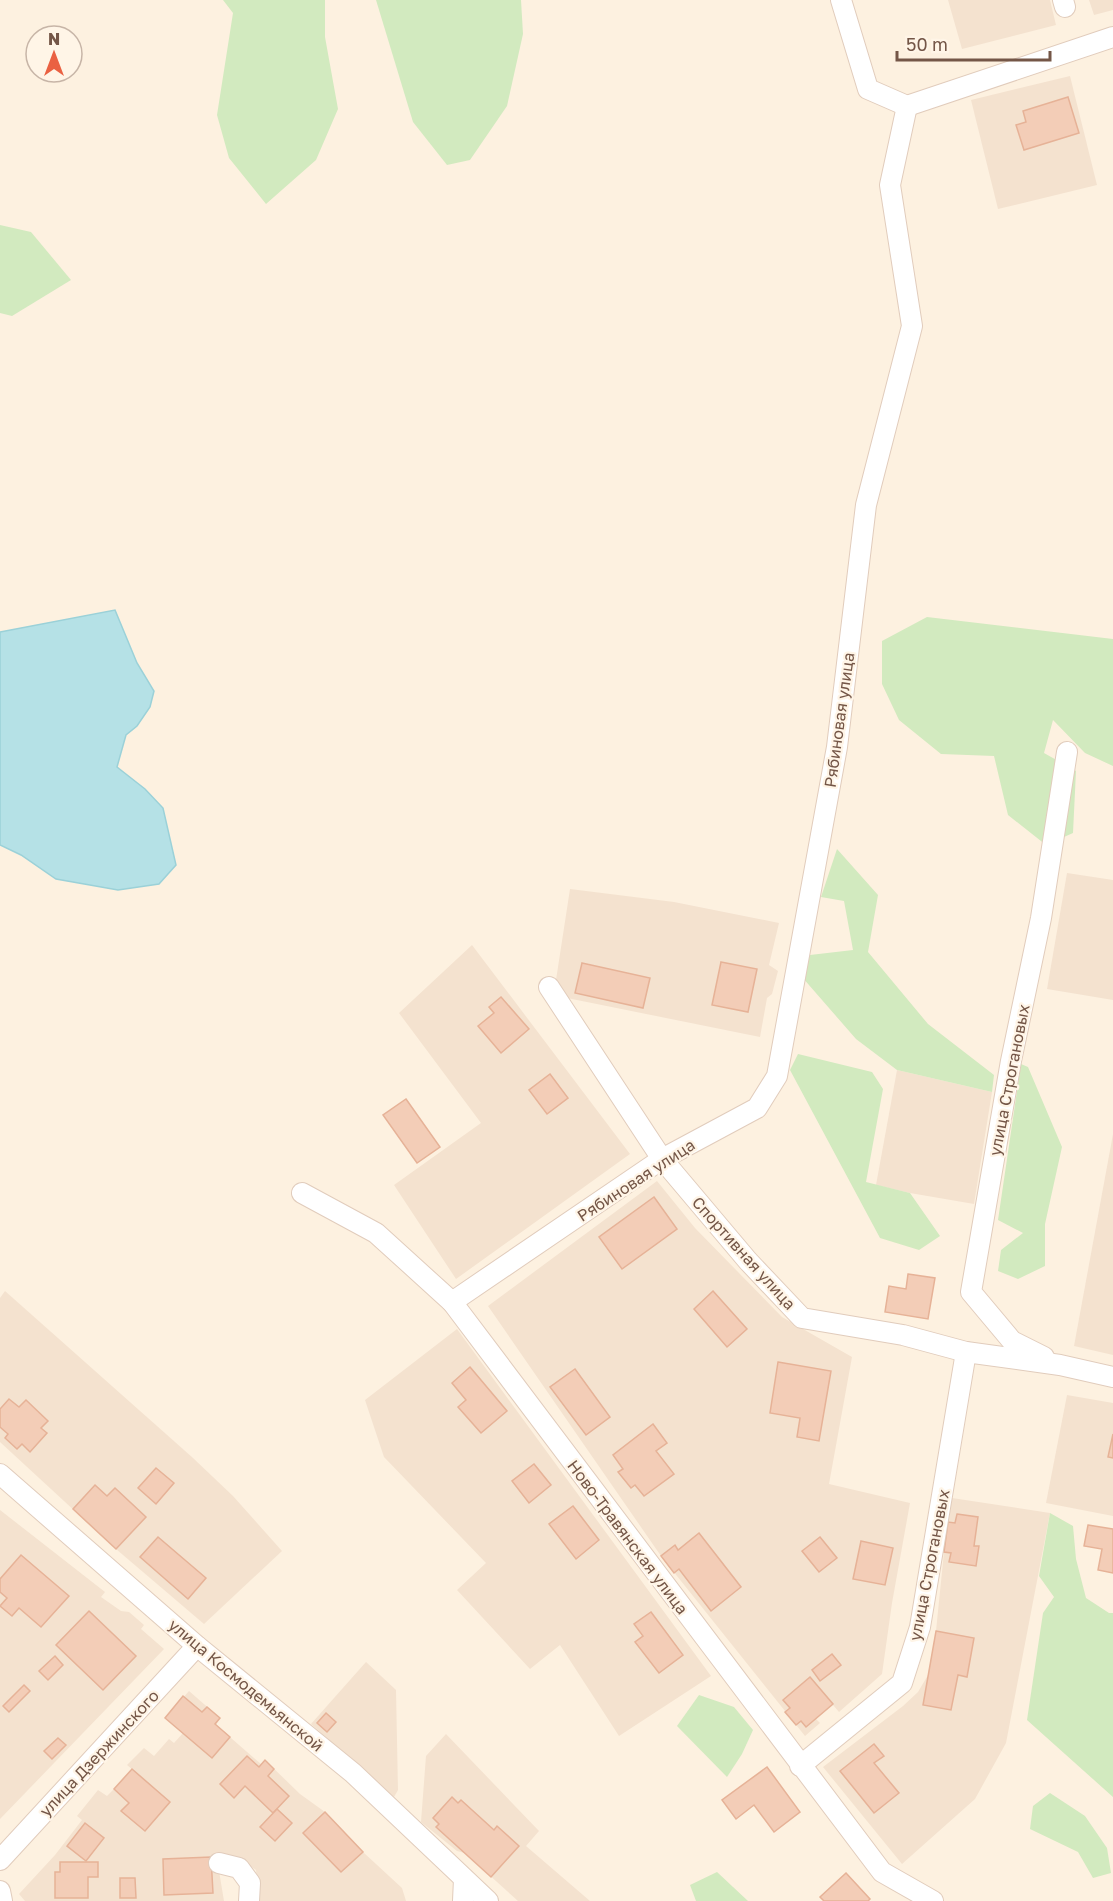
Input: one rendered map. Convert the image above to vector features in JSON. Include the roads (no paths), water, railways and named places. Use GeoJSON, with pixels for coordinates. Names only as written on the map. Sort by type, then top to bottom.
{"type":"FeatureCollection","features":[{"type":"Feature","properties":{"kind":"street"},"geometry":{"type":"LineString","coordinates":[[841,0],[868,89],[907,106],[1113,37]]}},
{"type":"Feature","properties":{"kind":"street","name":"Рябиновая улица"},"geometry":{"type":"LineString","coordinates":[[452,1302],[662,1159],[757,1108],[777,1076],[837,747],[866,505],[912,326],[890,185],[907,106]]}},
{"type":"Feature","properties":{"kind":"street","name":"улица Строгановых"},"geometry":{"type":"LineString","coordinates":[[1060,1365],[1012,1341],[971,1292],[1011,1061],[1041,918],[1067,752]]}},
{"type":"Feature","properties":{"kind":"street","name":"Спортивная улица"},"geometry":{"type":"LineString","coordinates":[[549,987],[662,1159],[748,1260],[802,1317],[903,1335],[966,1352],[1060,1365],[1113,1377]]}},
{"type":"Feature","properties":{"kind":"street","name":"Ново-Травянская улица"},"geometry":{"type":"LineString","coordinates":[[302,1193],[376,1233],[452,1302],[882,1872],[933,1901]]}},
{"type":"Feature","properties":{"kind":"street","name":"улица Строгановых"},"geometry":{"type":"LineString","coordinates":[[800,1766],[902,1683],[920,1627],[966,1352]]}},
{"type":"Feature","properties":{"kind":"street","name":"улица Космодемьянской"},"geometry":{"type":"LineString","coordinates":[[0,1474],[197,1646],[353,1773],[488,1901]]}},
{"type":"Feature","properties":{"kind":"street","name":"улица Дзержинского"},"geometry":{"type":"LineString","coordinates":[[0,1860],[197,1646]]}},
{"type":"Feature","properties":{"kind":"street"},"geometry":{"type":"LineString","coordinates":[[219,1863],[238,1868],[250,1883],[249,1901]]}},
{"type":"Feature","properties":{"kind":"street"},"geometry":{"type":"LineString","coordinates":[[463,1901],[464,1878]]}},
{"type":"Feature","properties":{"kind":"street"},"geometry":{"type":"LineString","coordinates":[[0,1891],[2,1901]]}},
{"type":"Feature","properties":{"kind":"water"},"geometry":{"type":"Polygon","coordinates":[[[115,610],[137,663],[154,691],[150,707],[137,726],[126,735],[117,767],[145,789],[163,808],[176,865],[159,884],[118,890],[56,879],[21,855],[0,845],[0,632],[115,610]]]}}]}
